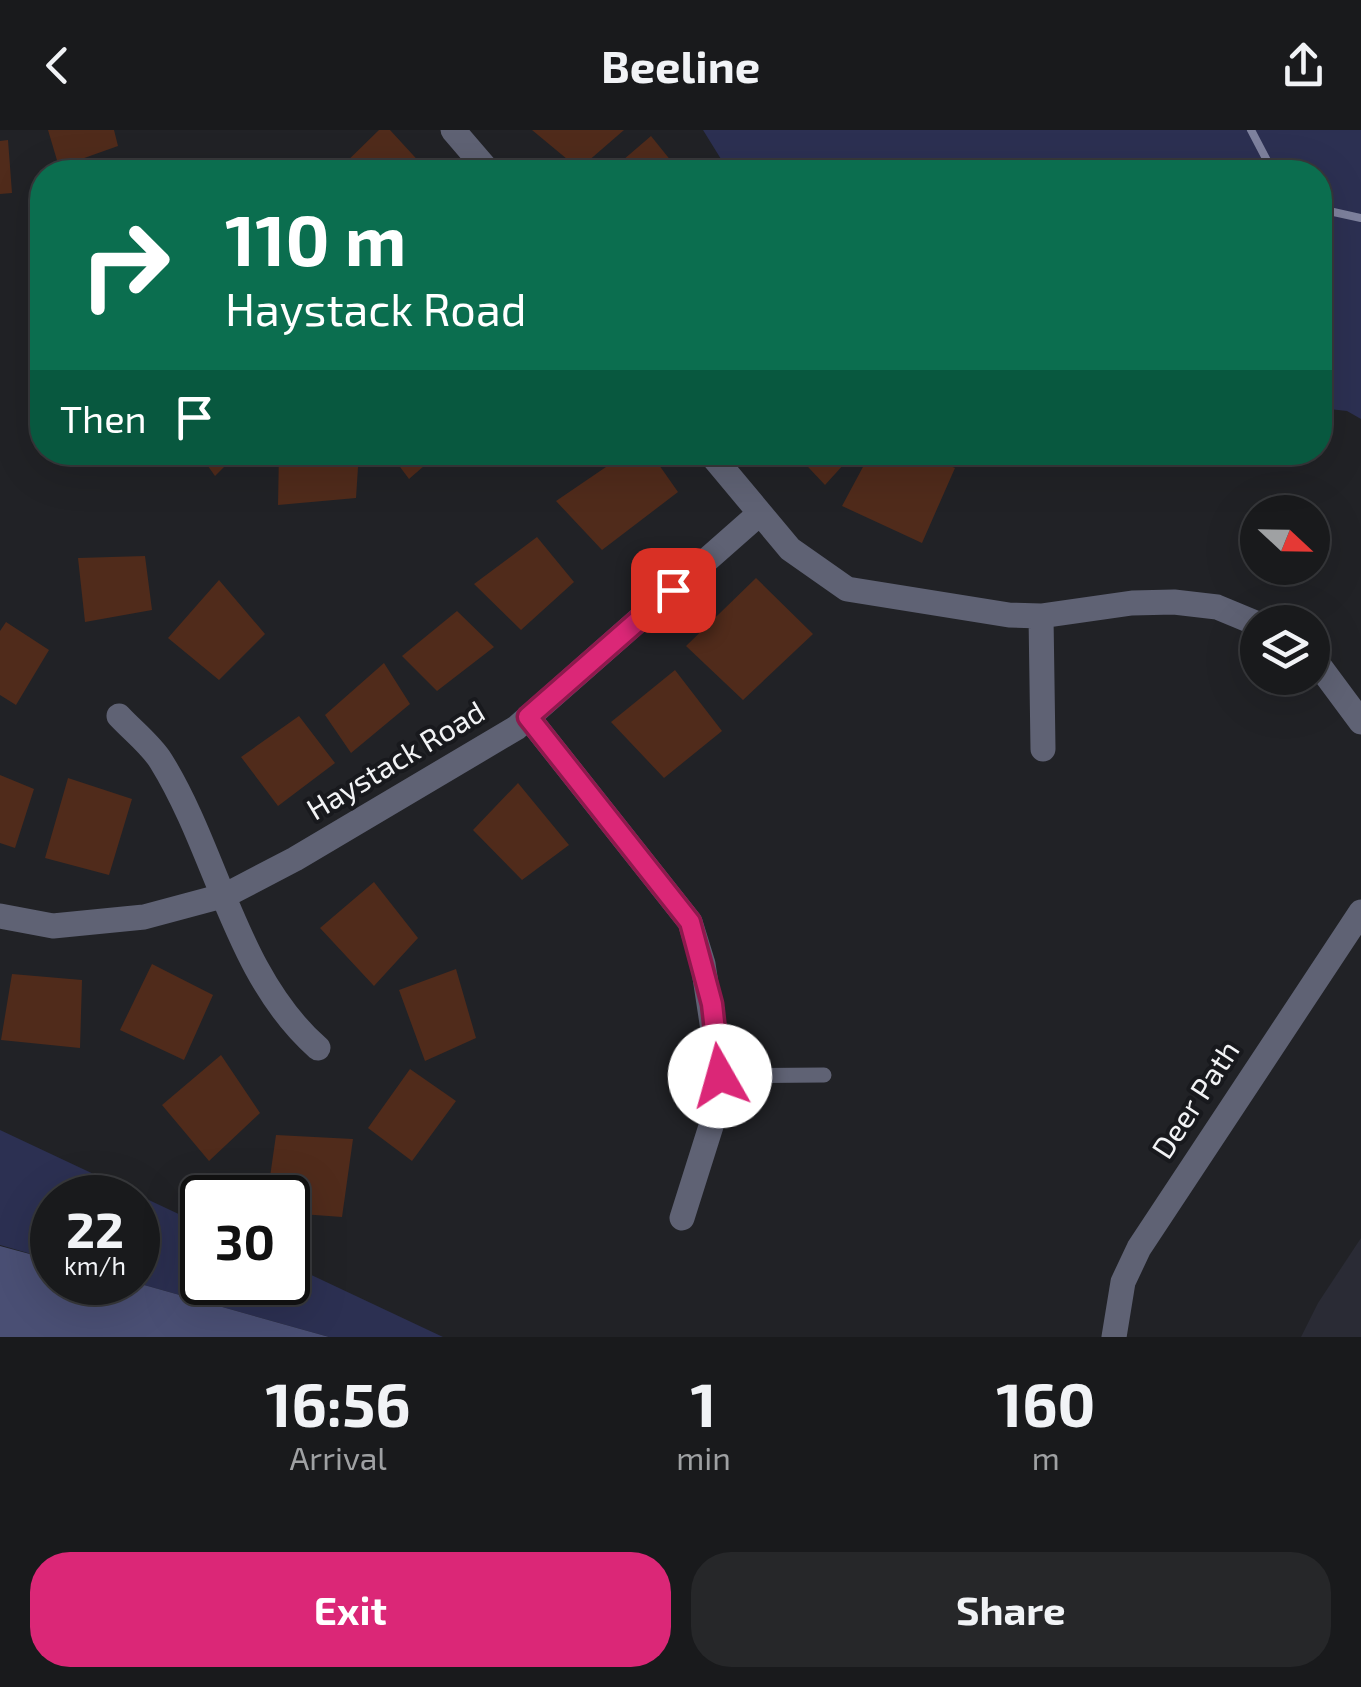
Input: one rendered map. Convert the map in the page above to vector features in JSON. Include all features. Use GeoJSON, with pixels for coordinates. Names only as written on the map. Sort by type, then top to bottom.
{"type":"FeatureCollection","features":[{"type":"Feature","properties":{"kind":"street"},"geometry":{"type":"LineString","coordinates":[[453,130],[479,160]]}},
{"type":"Feature","properties":{"kind":"street"},"geometry":{"type":"LineString","coordinates":[[720,465],[790,549],[847,589],[957,610],[1041,616],[1132,602],[1174,602],[1217,608],[1240,617]]}},
{"type":"Feature","properties":{"kind":"street","name":"Haystack Road"},"geometry":{"type":"LineString","coordinates":[[0,916],[53,926],[144,917],[226,895],[312,849],[528,717],[760,513]]}},
{"type":"Feature","properties":{"kind":"street"},"geometry":{"type":"LineString","coordinates":[[1041,616],[1043,749]]}},
{"type":"Feature","properties":{"kind":"street"},"geometry":{"type":"LineString","coordinates":[[1330,680],[1361,722]]}},
{"type":"Feature","properties":{"kind":"street"},"geometry":{"type":"LineString","coordinates":[[119,716],[160,759],[226,895],[256,969],[290,1023],[318,1048]]}},
{"type":"Feature","properties":{"kind":"street"},"geometry":{"type":"LineString","coordinates":[[528,717],[690,922],[712,1004],[720,1076],[718,1104],[682,1218]]}},
{"type":"Feature","properties":{"kind":"street","name":"Deer Path"},"geometry":{"type":"LineString","coordinates":[[1114,1337],[1123,1282],[1139,1248],[1361,912]]}},
{"type":"Feature","properties":{"kind":"lane"},"geometry":{"type":"LineString","coordinates":[[720,1076],[824,1075]]}},
{"type":"Feature","properties":{"kind":"shaded area"},"geometry":{"type":"Polygon","coordinates":[[[703,130],[1361,130],[1361,419],[1347,411],[1332,409],[1332,160],[722,160],[703,130]]]}},
{"type":"Feature","properties":{"kind":"shaded area"},"geometry":{"type":"Polygon","coordinates":[[[0,1130],[96,1175],[30,1175],[30,1254],[0,1245],[0,1130]]]}},
{"type":"Feature","properties":{"kind":"shaded area"},"geometry":{"type":"Polygon","coordinates":[[[160,1205],[180,1215],[180,1295],[160,1289],[160,1205]]]}},
{"type":"Feature","properties":{"kind":"shaded area"},"geometry":{"type":"Polygon","coordinates":[[[1361,1238],[1361,1337],[1301,1337],[1318,1303],[1361,1238]]]}},
{"type":"Feature","properties":{"kind":"shaded area"},"geometry":{"type":"Polygon","coordinates":[[[0,1246],[30,1254],[30,1305],[160,1305],[160,1289],[180,1295],[180,1305],[215,1305],[329,1337],[0,1337],[0,1246]]]}},
{"type":"Feature","properties":{"kind":"shaded area"},"geometry":{"type":"Polygon","coordinates":[[[310,1274],[443,1337],[329,1337],[215,1305],[310,1305],[310,1274]]]}},
{"type":"Feature","properties":{"kind":"building"},"geometry":{"type":"Polygon","coordinates":[[[48,130],[114,130],[118,146],[79,160],[57,160],[48,130]]]}},
{"type":"Feature","properties":{"kind":"building"},"geometry":{"type":"Polygon","coordinates":[[[379,130],[390,130],[418,160],[348,160],[379,130]]]}},
{"type":"Feature","properties":{"kind":"building"},"geometry":{"type":"Polygon","coordinates":[[[532,130],[624,130],[589,160],[568,160],[532,130]]]}},
{"type":"Feature","properties":{"kind":"building"},"geometry":{"type":"Polygon","coordinates":[[[651,136],[670,160],[623,160],[651,136]]]}},
{"type":"Feature","properties":{"kind":"building"},"geometry":{"type":"Polygon","coordinates":[[[8,140],[12,193],[0,194],[0,141],[8,140]]]}},
{"type":"Feature","properties":{"kind":"building"},"geometry":{"type":"Polygon","coordinates":[[[207,465],[226,465],[215,476],[207,465]]]}},
{"type":"Feature","properties":{"kind":"building"},"geometry":{"type":"Polygon","coordinates":[[[279,465],[358,465],[356,498],[278,505],[279,465]]]}},
{"type":"Feature","properties":{"kind":"building"},"geometry":{"type":"Polygon","coordinates":[[[399,465],[425,465],[409,479],[399,465]]]}},
{"type":"Feature","properties":{"kind":"building"},"geometry":{"type":"Polygon","coordinates":[[[609,465],[659,465],[678,492],[602,550],[556,501],[609,465]]]}},
{"type":"Feature","properties":{"kind":"building"},"geometry":{"type":"Polygon","coordinates":[[[806,465],[843,465],[825,485],[806,465]]]}},
{"type":"Feature","properties":{"kind":"building"},"geometry":{"type":"Polygon","coordinates":[[[864,465],[955,468],[922,543],[842,506],[864,465]]]}},
{"type":"Feature","properties":{"kind":"building"},"geometry":{"type":"Polygon","coordinates":[[[537,537],[574,582],[521,630],[474,584],[537,537]]]}},
{"type":"Feature","properties":{"kind":"building"},"geometry":{"type":"Polygon","coordinates":[[[145,556],[152,610],[85,622],[78,558],[145,556]]]}},
{"type":"Feature","properties":{"kind":"building"},"geometry":{"type":"Polygon","coordinates":[[[756,578],[813,634],[743,700],[686,646],[756,578]]]}},
{"type":"Feature","properties":{"kind":"building"},"geometry":{"type":"Polygon","coordinates":[[[219,580],[265,634],[219,680],[168,638],[219,580]]]}},
{"type":"Feature","properties":{"kind":"building"},"geometry":{"type":"Polygon","coordinates":[[[457,611],[494,647],[437,691],[402,656],[457,611]]]}},
{"type":"Feature","properties":{"kind":"building"},"geometry":{"type":"Polygon","coordinates":[[[6,622],[49,650],[16,705],[0,695],[0,631],[6,622]]]}},
{"type":"Feature","properties":{"kind":"building"},"geometry":{"type":"Polygon","coordinates":[[[384,663],[410,704],[351,753],[325,715],[384,663]]]}},
{"type":"Feature","properties":{"kind":"building"},"geometry":{"type":"Polygon","coordinates":[[[675,670],[722,731],[664,778],[611,722],[675,670]]]}},
{"type":"Feature","properties":{"kind":"building"},"geometry":{"type":"Polygon","coordinates":[[[299,716],[335,763],[278,806],[241,757],[299,716]]]}},
{"type":"Feature","properties":{"kind":"building"},"geometry":{"type":"Polygon","coordinates":[[[0,775],[34,789],[15,848],[0,843],[0,775]]]}},
{"type":"Feature","properties":{"kind":"building"},"geometry":{"type":"Polygon","coordinates":[[[68,778],[132,799],[109,875],[45,858],[68,778]]]}},
{"type":"Feature","properties":{"kind":"building"},"geometry":{"type":"Polygon","coordinates":[[[518,783],[569,845],[522,880],[473,830],[518,783]]]}},
{"type":"Feature","properties":{"kind":"building"},"geometry":{"type":"Polygon","coordinates":[[[374,882],[418,938],[374,986],[320,928],[374,882]]]}},
{"type":"Feature","properties":{"kind":"building"},"geometry":{"type":"Polygon","coordinates":[[[152,964],[213,995],[184,1060],[120,1030],[152,964]]]}},
{"type":"Feature","properties":{"kind":"building"},"geometry":{"type":"Polygon","coordinates":[[[456,969],[476,1038],[425,1061],[399,990],[456,969]]]}},
{"type":"Feature","properties":{"kind":"building"},"geometry":{"type":"Polygon","coordinates":[[[12,974],[82,980],[80,1048],[1,1040],[12,974]]]}},
{"type":"Feature","properties":{"kind":"building"},"geometry":{"type":"Polygon","coordinates":[[[221,1055],[260,1113],[209,1161],[162,1105],[221,1055]]]}},
{"type":"Feature","properties":{"kind":"building"},"geometry":{"type":"Polygon","coordinates":[[[410,1069],[456,1101],[412,1161],[368,1128],[410,1069]]]}},
{"type":"Feature","properties":{"kind":"building"},"geometry":{"type":"Polygon","coordinates":[[[276,1135],[353,1139],[342,1217],[310,1215],[310,1175],[270,1175],[276,1135]]]}},
{"type":"Feature","properties":{"kind":"waterway"},"geometry":{"type":"LineString","coordinates":[[1251,130],[1267,160]]}},
{"type":"Feature","properties":{"kind":"waterway"},"geometry":{"type":"LineString","coordinates":[[1332,212],[1361,218]]}},
{"type":"Feature","properties":{"kind":"route"},"geometry":{"type":"LineString","coordinates":[[673,590],[528,717],[690,922],[712,1004],[720,1076]]}}]}
